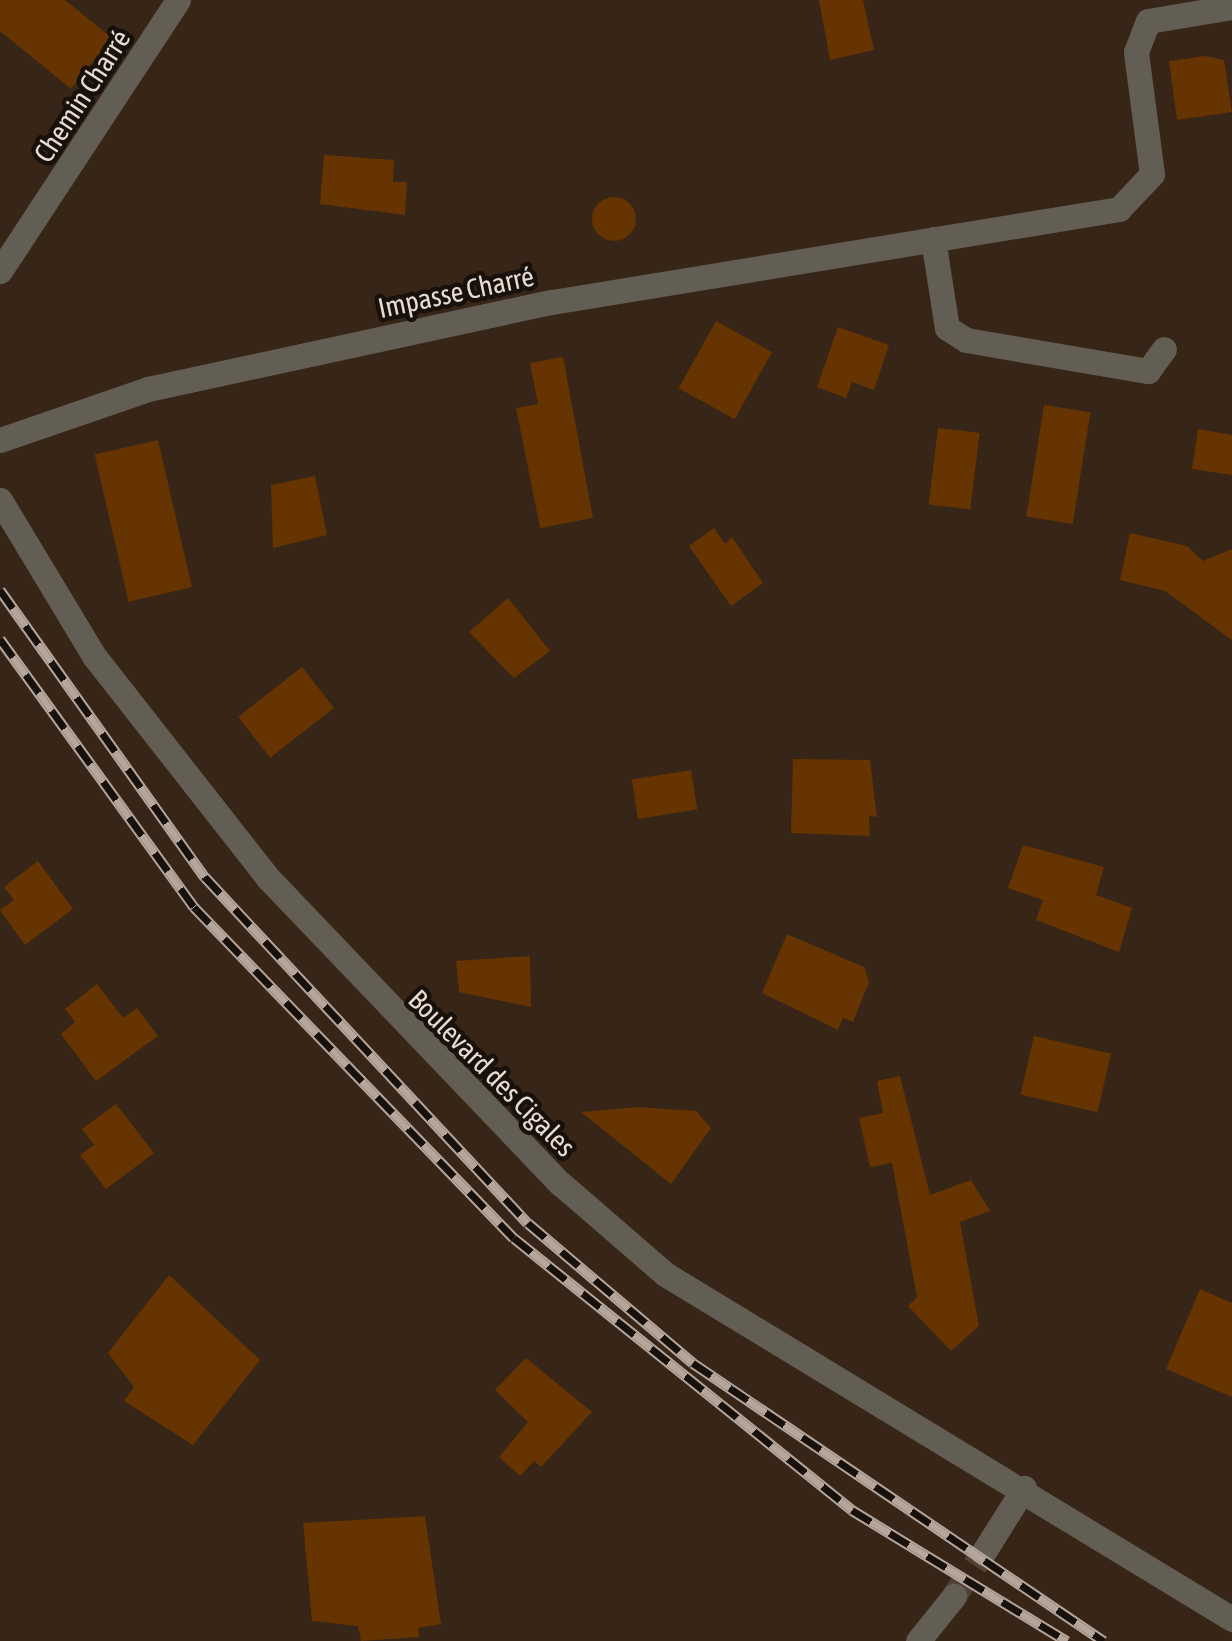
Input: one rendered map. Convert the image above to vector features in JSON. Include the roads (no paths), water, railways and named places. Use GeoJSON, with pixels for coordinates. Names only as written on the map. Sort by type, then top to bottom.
{"type":"FeatureCollection","features":[{"type":"Feature","properties":{"kind":"street","name":"Chemin Charré"},"geometry":{"type":"LineString","coordinates":[[0,272],[178,0]]}},
{"type":"Feature","properties":{"kind":"street","name":"Impasse Charré"},"geometry":{"type":"LineString","coordinates":[[0,440],[148,389],[552,302],[1119,209],[1138,198],[1152,174],[1136,52],[1148,21],[1232,7]]}},
{"type":"Feature","properties":{"kind":"street"},"geometry":{"type":"LineString","coordinates":[[933,239],[947,328],[966,340],[1148,372],[1164,349]]}},
{"type":"Feature","properties":{"kind":"street","name":"Boulevard des Cigales"},"geometry":{"type":"LineString","coordinates":[[0,500],[94,656],[268,879],[560,1184],[665,1274],[1024,1488],[1232,1619]]}},
{"type":"Feature","properties":{"kind":"street"},"geometry":{"type":"LineString","coordinates":[[983,1552],[1024,1488]]}},
{"type":"Feature","properties":{"kind":"street"},"geometry":{"type":"LineString","coordinates":[[918,1641],[954,1596]]}},
{"type":"Feature","properties":{"kind":"tunnel"},"geometry":{"type":"LineString","coordinates":[[954,1596],[983,1553]]}},
{"type":"Feature","properties":{"kind":"railway"},"geometry":{"type":"LineString","coordinates":[[0,590],[205,877],[528,1223],[693,1363],[1104,1641]]}},
{"type":"Feature","properties":{"kind":"railway"},"geometry":{"type":"LineString","coordinates":[[0,639],[194,907],[514,1238],[852,1510],[1067,1641]]}}]}
